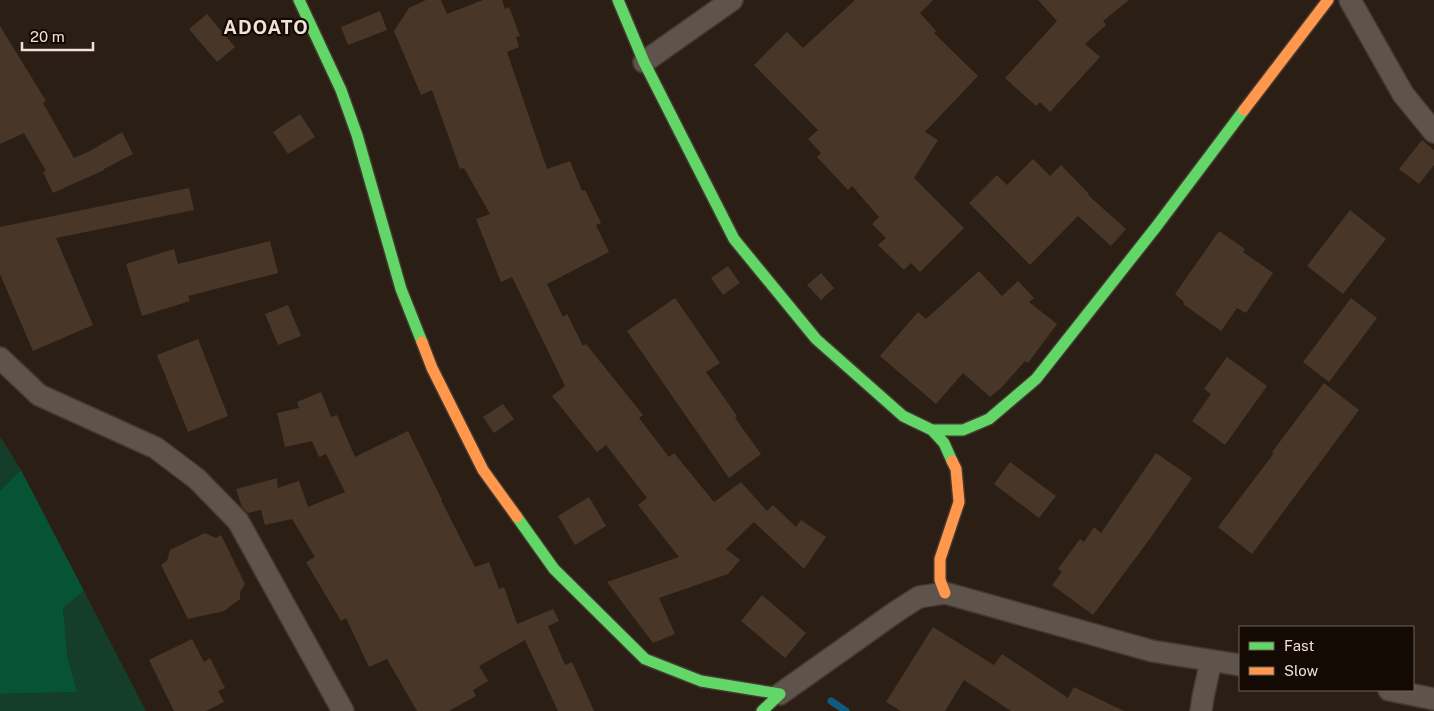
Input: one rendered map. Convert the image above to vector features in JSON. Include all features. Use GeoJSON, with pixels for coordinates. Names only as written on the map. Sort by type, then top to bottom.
{"type":"FeatureCollection","features":[{"type":"Feature","properties":{"kind":"street"},"geometry":{"type":"LineString","coordinates":[[299,0],[341,90],[357,135],[404,298],[432,368],[483,470],[554,569],[645,659],[700,681],[780,694]]}},
{"type":"Feature","properties":{"kind":"street"},"geometry":{"type":"LineString","coordinates":[[618,0],[644,62],[734,239],[816,340],[903,416],[932,430],[944,443],[956,468],[959,502],[940,560],[940,580],[945,593]]}},
{"type":"Feature","properties":{"kind":"street"},"geometry":{"type":"LineString","coordinates":[[644,62],[732,0]]}},
{"type":"Feature","properties":{"kind":"street"},"geometry":{"type":"LineString","coordinates":[[932,430],[963,430],[989,419],[1036,379],[1156,227],[1328,0]]}},
{"type":"Feature","properties":{"kind":"street"},"geometry":{"type":"LineString","coordinates":[[1350,0],[1402,94],[1434,132]]}},
{"type":"Feature","properties":{"kind":"street"},"geometry":{"type":"LineString","coordinates":[[0,358],[39,395],[156,448],[197,479],[238,521],[343,711]]}},
{"type":"Feature","properties":{"kind":"street"},"geometry":{"type":"LineString","coordinates":[[762,711],[780,694],[912,602],[920,597],[945,593],[1152,651],[1239,665]]}},
{"type":"Feature","properties":{"kind":"street"},"geometry":{"type":"LineString","coordinates":[[1201,711],[1211,661]]}},
{"type":"Feature","properties":{"kind":"street"},"geometry":{"type":"LineString","coordinates":[[1394,691],[1434,699]]}},
{"type":"Feature","properties":{"kind":"green space"},"geometry":{"type":"Polygon","coordinates":[[[0,436],[21,470],[0,491],[0,436]]]}},
{"type":"Feature","properties":{"kind":"green space"},"geometry":{"type":"Polygon","coordinates":[[[21,470],[84,591],[63,608],[68,659],[77,692],[0,694],[0,491],[21,470]]]}},
{"type":"Feature","properties":{"kind":"green space"},"geometry":{"type":"Polygon","coordinates":[[[84,591],[146,711],[0,711],[0,694],[76,692],[68,659],[63,608],[84,591]]]}},
{"type":"Feature","properties":{"kind":"building"},"geometry":{"type":"Polygon","coordinates":[[[426,0],[441,0],[447,14],[483,0],[502,0],[505,9],[509,7],[520,36],[516,37],[519,47],[507,52],[547,169],[570,161],[582,191],[585,190],[601,223],[596,225],[609,252],[547,284],[563,317],[567,314],[583,346],[586,344],[643,415],[639,418],[669,457],[674,453],[714,502],[741,482],[767,511],[773,505],[796,527],[801,520],[826,537],[804,569],[754,522],[726,549],[740,560],[728,574],[659,598],[675,634],[653,643],[607,582],[679,557],[638,505],[647,498],[606,445],[597,452],[552,396],[565,386],[512,277],[501,282],[476,219],[490,214],[464,168],[460,169],[432,90],[421,95],[394,31],[409,8],[426,0]]]}},
{"type":"Feature","properties":{"kind":"building"},"geometry":{"type":"Polygon","coordinates":[[[855,0],[933,0],[920,13],[936,31],[934,33],[978,76],[925,132],[938,140],[914,178],[964,228],[920,272],[911,263],[904,270],[878,245],[886,238],[872,224],[879,217],[852,186],[848,190],[817,157],[821,153],[808,139],[818,130],[754,65],[787,32],[803,48],[855,0]]]}},
{"type":"Feature","properties":{"kind":"building"},"geometry":{"type":"Polygon","coordinates":[[[1038,0],[1129,0],[1103,21],[1106,25],[1085,44],[1100,57],[1050,112],[1040,102],[1036,106],[1005,78],[1057,21],[1038,0]]]}},
{"type":"Feature","properties":{"kind":"building"},"geometry":{"type":"Polygon","coordinates":[[[380,11],[387,30],[348,45],[341,27],[380,11]]]}},
{"type":"Feature","properties":{"kind":"building"},"geometry":{"type":"Polygon","coordinates":[[[207,14],[235,47],[217,62],[189,29],[207,14]]]}},
{"type":"Feature","properties":{"kind":"building"},"geometry":{"type":"Polygon","coordinates":[[[0,26],[46,101],[43,103],[74,158],[122,132],[133,154],[104,170],[53,193],[43,172],[46,171],[24,133],[0,144],[0,26]]]}},
{"type":"Feature","properties":{"kind":"building"},"geometry":{"type":"Polygon","coordinates":[[[300,114],[315,137],[288,154],[273,132],[300,114]]]}},
{"type":"Feature","properties":{"kind":"building"},"geometry":{"type":"Polygon","coordinates":[[[1422,140],[1434,150],[1434,165],[1419,184],[1399,169],[1422,140]]]}},
{"type":"Feature","properties":{"kind":"building"},"geometry":{"type":"Polygon","coordinates":[[[1033,159],[1050,176],[1061,165],[1088,195],[1126,229],[1111,246],[1078,216],[1030,265],[969,203],[997,175],[1007,185],[1033,159]]]}},
{"type":"Feature","properties":{"kind":"building"},"geometry":{"type":"Polygon","coordinates":[[[189,188],[194,210],[56,238],[93,325],[33,351],[0,274],[0,227],[189,188]]]}},
{"type":"Feature","properties":{"kind":"building"},"geometry":{"type":"Polygon","coordinates":[[[1350,210],[1386,239],[1343,294],[1307,266],[1350,210]]]}},
{"type":"Feature","properties":{"kind":"building"},"geometry":{"type":"Polygon","coordinates":[[[1219,231],[1245,249],[1243,252],[1273,273],[1246,313],[1237,308],[1221,331],[1183,304],[1184,302],[1175,294],[1219,231]]]}},
{"type":"Feature","properties":{"kind":"building"},"geometry":{"type":"Polygon","coordinates":[[[270,241],[278,273],[188,296],[190,301],[142,316],[126,264],[174,249],[178,264],[270,241]]]}},
{"type":"Feature","properties":{"kind":"building"},"geometry":{"type":"Polygon","coordinates":[[[728,266],[740,283],[723,295],[711,278],[728,266]]]}},
{"type":"Feature","properties":{"kind":"building"},"geometry":{"type":"Polygon","coordinates":[[[979,271],[1002,296],[1018,281],[1034,298],[1029,302],[1057,324],[1028,363],[1025,361],[1001,388],[990,397],[963,373],[936,404],[880,356],[918,312],[926,319],[979,271]]]}},
{"type":"Feature","properties":{"kind":"building"},"geometry":{"type":"Polygon","coordinates":[[[821,273],[834,288],[821,300],[807,285],[821,273]]]}},
{"type":"Feature","properties":{"kind":"building"},"geometry":{"type":"Polygon","coordinates":[[[675,298],[720,363],[706,372],[737,416],[735,418],[761,454],[729,478],[627,331],[675,298]]]}},
{"type":"Feature","properties":{"kind":"building"},"geometry":{"type":"Polygon","coordinates":[[[1351,298],[1377,318],[1329,382],[1303,362],[1351,298]]]}},
{"type":"Feature","properties":{"kind":"building"},"geometry":{"type":"Polygon","coordinates":[[[288,305],[301,336],[278,345],[265,314],[288,305]]]}},
{"type":"Feature","properties":{"kind":"building"},"geometry":{"type":"Polygon","coordinates":[[[198,339],[228,416],[188,432],[157,355],[198,339]]]}},
{"type":"Feature","properties":{"kind":"building"},"geometry":{"type":"Polygon","coordinates":[[[1227,357],[1267,386],[1225,445],[1192,421],[1211,394],[1204,389],[1227,357]]]}},
{"type":"Feature","properties":{"kind":"building"},"geometry":{"type":"Polygon","coordinates":[[[1324,383],[1359,410],[1252,554],[1218,527],[1324,383]]]}},
{"type":"Feature","properties":{"kind":"building"},"geometry":{"type":"Polygon","coordinates":[[[321,392],[331,417],[337,415],[355,457],[408,431],[475,567],[489,562],[499,589],[504,587],[517,624],[553,609],[559,621],[548,626],[565,665],[572,662],[594,711],[558,711],[525,640],[479,666],[488,681],[473,690],[476,696],[449,711],[417,711],[387,659],[369,667],[346,618],[341,621],[306,562],[315,557],[292,519],[265,525],[261,510],[248,513],[242,507],[236,489],[277,478],[278,488],[299,481],[308,507],[345,492],[326,454],[319,457],[312,441],[285,447],[277,413],[299,408],[297,402],[321,392]]]}},
{"type":"Feature","properties":{"kind":"building"},"geometry":{"type":"Polygon","coordinates":[[[503,404],[514,419],[494,433],[483,417],[503,404]]]}},
{"type":"Feature","properties":{"kind":"building"},"geometry":{"type":"Polygon","coordinates":[[[1156,453],[1192,478],[1093,615],[1052,585],[1062,572],[1058,569],[1080,539],[1084,542],[1094,527],[1101,533],[1156,453]]]}},
{"type":"Feature","properties":{"kind":"building"},"geometry":{"type":"Polygon","coordinates":[[[1010,462],[1056,496],[1039,518],[994,484],[1010,462]]]}},
{"type":"Feature","properties":{"kind":"building"},"geometry":{"type":"Polygon","coordinates":[[[589,497],[606,526],[575,545],[558,516],[589,497]]]}},
{"type":"Feature","properties":{"kind":"building"},"geometry":{"type":"Polygon","coordinates":[[[205,533],[216,538],[221,535],[245,584],[240,592],[240,599],[224,611],[188,619],[161,565],[167,561],[170,550],[205,533]]]}},
{"type":"Feature","properties":{"kind":"building"},"geometry":{"type":"Polygon","coordinates":[[[762,595],[806,633],[785,658],[741,621],[762,595]]]}},
{"type":"Feature","properties":{"kind":"building"},"geometry":{"type":"Polygon","coordinates":[[[933,627],[994,665],[1002,654],[1068,698],[1074,687],[1124,711],[1011,711],[964,680],[945,711],[901,711],[886,702],[933,627]]]}},
{"type":"Feature","properties":{"kind":"building"},"geometry":{"type":"Polygon","coordinates":[[[192,639],[204,662],[210,658],[225,688],[218,691],[224,702],[206,711],[174,711],[149,660],[192,639]]]}},
{"type":"Feature","properties":{"kind":"waterway"},"geometry":{"type":"LineString","coordinates":[[831,701],[846,711]]}},
{"type":"Feature","properties":{"kind":"traffic: fast"},"geometry":{"type":"LineString","coordinates":[[299,0],[341,90],[357,135],[401,289],[422,342]]}},
{"type":"Feature","properties":{"kind":"traffic: fast"},"geometry":{"type":"LineString","coordinates":[[618,0],[644,62],[734,239],[816,339],[903,416],[932,430],[944,443],[952,461]]}},
{"type":"Feature","properties":{"kind":"traffic: fast"},"geometry":{"type":"LineString","coordinates":[[932,430],[963,430],[989,419],[1036,379],[1156,227],[1244,110]]}},
{"type":"Feature","properties":{"kind":"traffic: fast"},"geometry":{"type":"LineString","coordinates":[[517,517],[554,569],[645,659],[701,681],[780,694],[762,711]]}},
{"type":"Feature","properties":{"kind":"traffic: slow"},"geometry":{"type":"LineString","coordinates":[[1244,110],[1328,0]]}},
{"type":"Feature","properties":{"kind":"traffic: slow"},"geometry":{"type":"LineString","coordinates":[[422,342],[432,368],[483,470],[517,517]]}},
{"type":"Feature","properties":{"kind":"traffic: slow"},"geometry":{"type":"LineString","coordinates":[[945,593],[940,580],[940,559],[959,502],[956,469],[952,461]]}},
{"type":"Feature","properties":{"kind":"district","name":"ADOATO"},"geometry":{"type":"Point","coordinates":[266,27]}}]}
